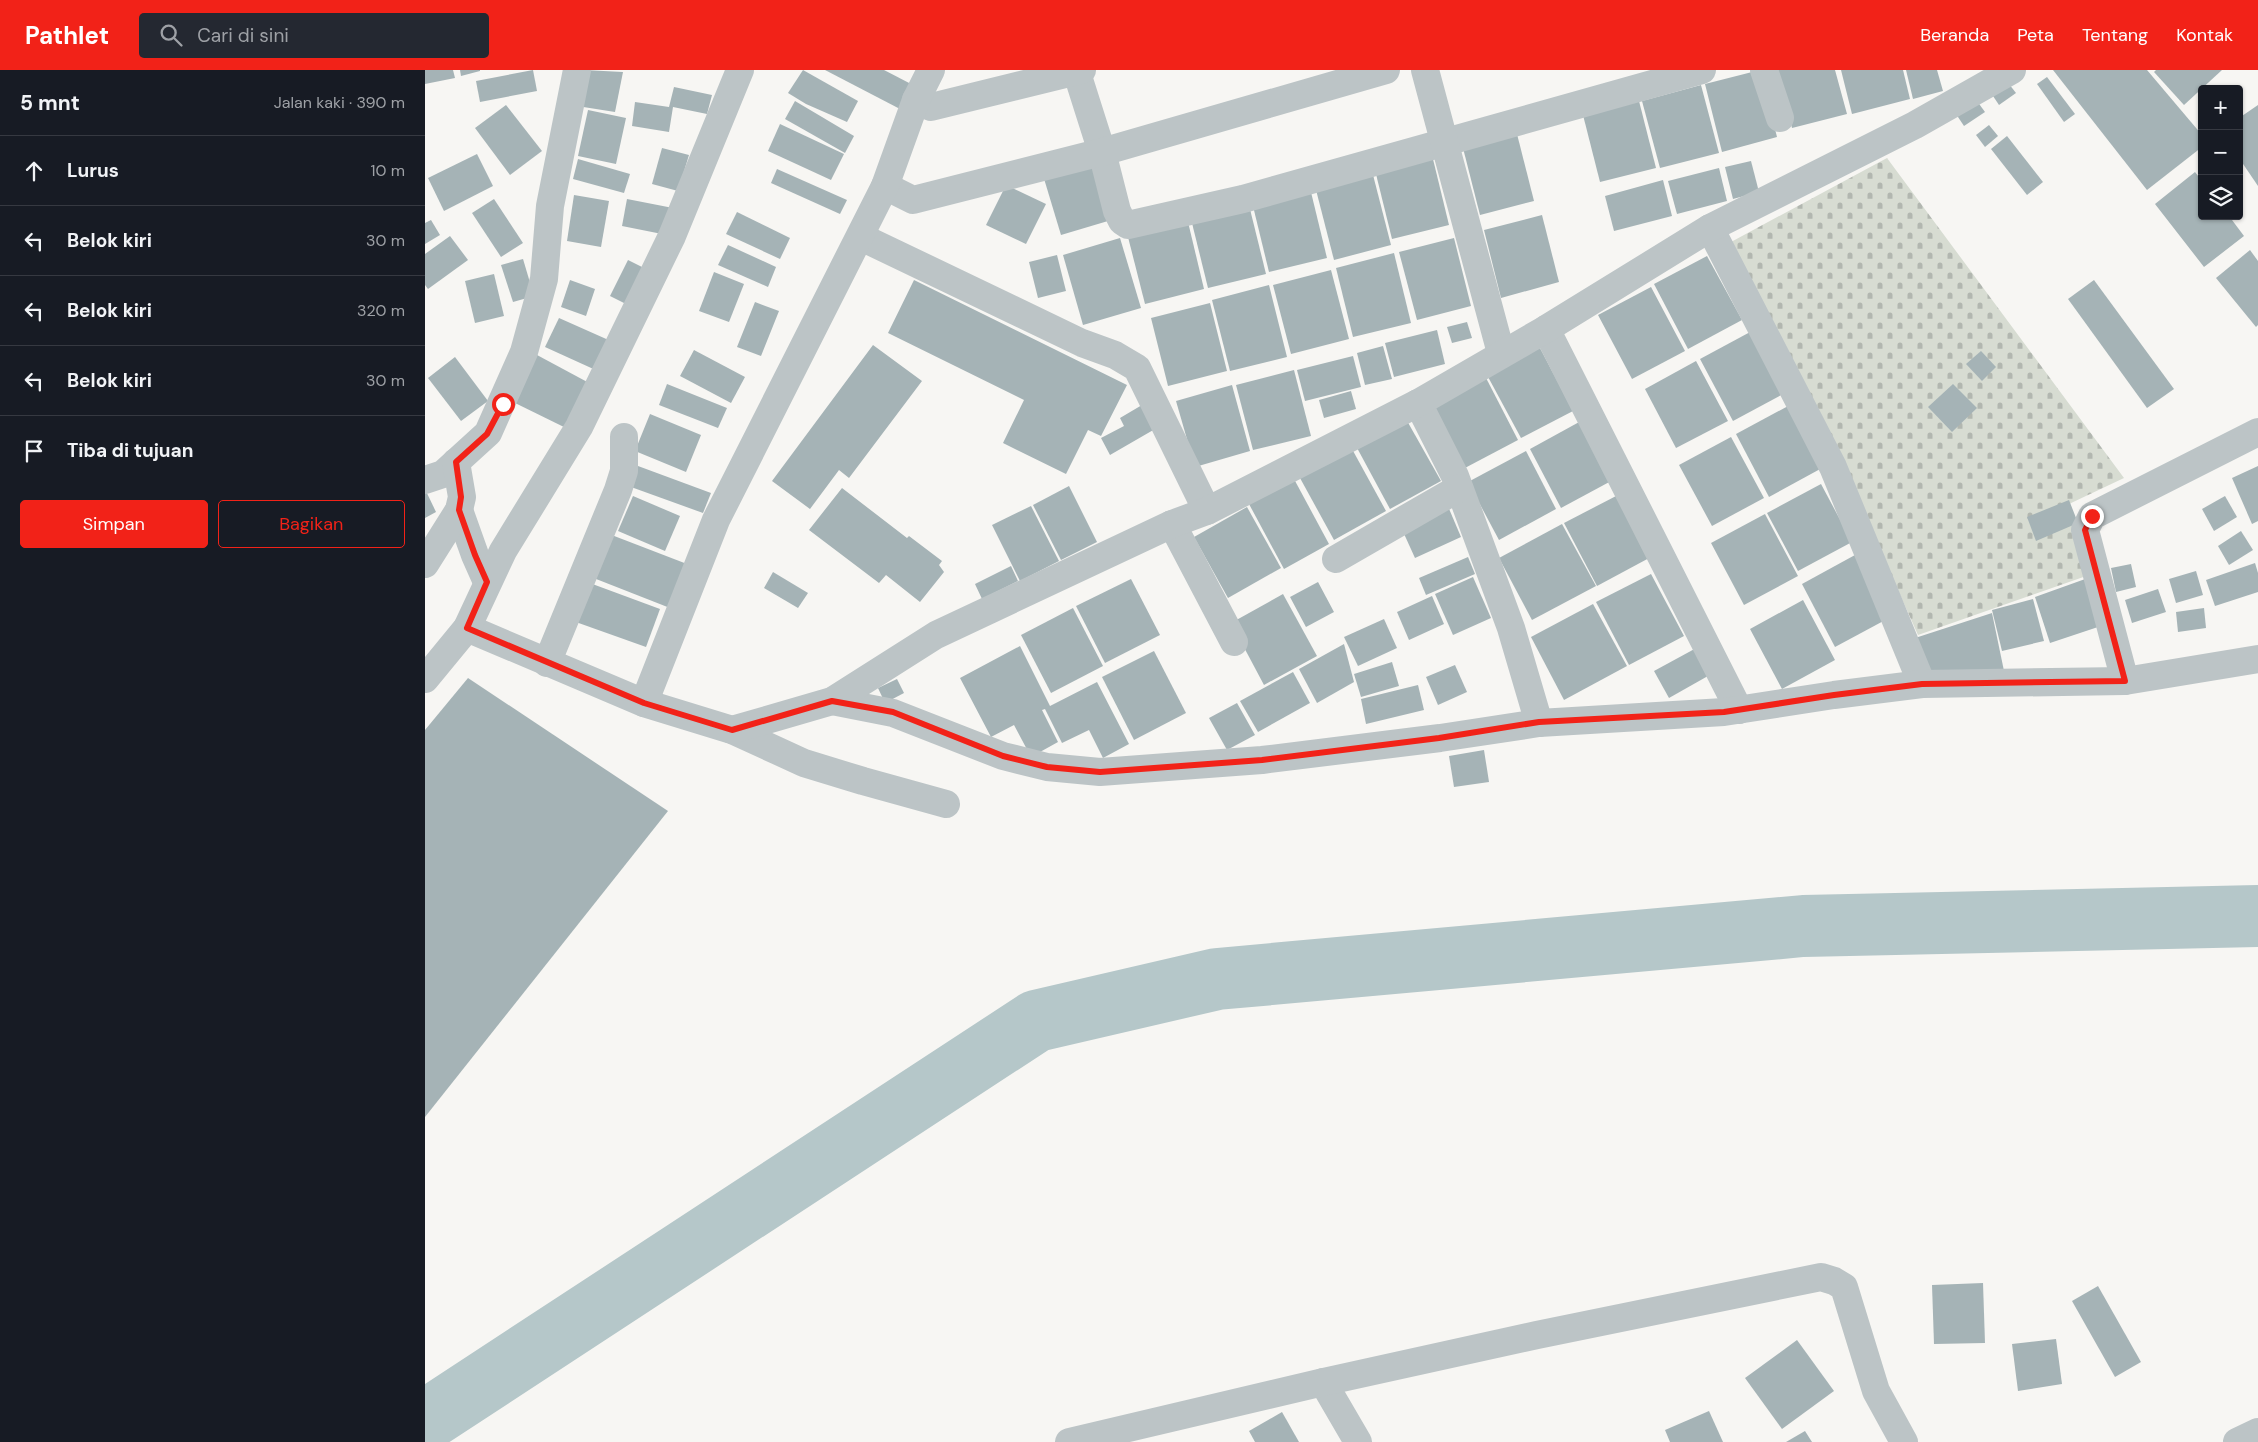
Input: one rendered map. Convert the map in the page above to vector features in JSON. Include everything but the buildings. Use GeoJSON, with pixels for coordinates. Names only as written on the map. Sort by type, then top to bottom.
{"type":"FeatureCollection","features":[{"type":"Feature","properties":{"kind":"street"},"geometry":{"type":"LineString","coordinates":[[425,480],[443,474],[487,434],[503,404],[525,352],[544,279],[550,206],[577,70]]}},
{"type":"Feature","properties":{"kind":"street"},"geometry":{"type":"LineString","coordinates":[[425,679],[467,628],[503,551],[579,428],[672,236],[740,70]]}},
{"type":"Feature","properties":{"kind":"street"},"geometry":{"type":"LineString","coordinates":[[644,703],[716,520],[861,237],[885,186],[916,100],[931,70]]}},
{"type":"Feature","properties":{"kind":"street"},"geometry":{"type":"LineString","coordinates":[[916,100],[931,107],[1078,70],[1117,211],[1122,221],[1128,225],[1243,199],[1702,70]]}},
{"type":"Feature","properties":{"kind":"street"},"geometry":{"type":"LineString","coordinates":[[885,186],[913,200],[1102,152],[1386,70]]}},
{"type":"Feature","properties":{"kind":"street"},"geometry":{"type":"LineString","coordinates":[[1425,70],[1501,353]]}},
{"type":"Feature","properties":{"kind":"street"},"geometry":{"type":"LineString","coordinates":[[1764,70],[1779,118]]}},
{"type":"Feature","properties":{"kind":"street"},"geometry":{"type":"LineString","coordinates":[[732,730],[832,701],[936,635],[1172,524],[1207,511],[1418,403],[1501,353],[1546,329],[1709,228],[1915,125],[2012,70]]}},
{"type":"Feature","properties":{"kind":"street"},"geometry":{"type":"LineString","coordinates":[[1709,228],[1833,468],[1922,684]]}},
{"type":"Feature","properties":{"kind":"street"},"geometry":{"type":"LineString","coordinates":[[861,237],[1082,343],[1115,355],[1137,368],[1207,511]]}},
{"type":"Feature","properties":{"kind":"street"},"geometry":{"type":"LineString","coordinates":[[1546,329],[1739,710]]}},
{"type":"Feature","properties":{"kind":"street"},"geometry":{"type":"LineString","coordinates":[[1418,403],[1459,488],[1511,628],[1539,722]]}},
{"type":"Feature","properties":{"kind":"street"},"geometry":{"type":"LineString","coordinates":[[2125,681],[2085,530],[2087,523],[2092,516],[2258,432]]}},
{"type":"Feature","properties":{"kind":"street"},"geometry":{"type":"LineString","coordinates":[[547,662],[618,490],[624,471],[624,437]]}},
{"type":"Feature","properties":{"kind":"street"},"geometry":{"type":"LineString","coordinates":[[425,564],[459,510],[461,497],[456,462]]}},
{"type":"Feature","properties":{"kind":"street"},"geometry":{"type":"LineString","coordinates":[[1336,559],[1459,488]]}},
{"type":"Feature","properties":{"kind":"street"},"geometry":{"type":"LineString","coordinates":[[459,510],[487,582]]}},
{"type":"Feature","properties":{"kind":"street"},"geometry":{"type":"LineString","coordinates":[[1172,524],[1234,642]]}},
{"type":"Feature","properties":{"kind":"street"},"geometry":{"type":"LineString","coordinates":[[467,628],[644,703],[732,730],[804,763],[863,782],[946,804]]}},
{"type":"Feature","properties":{"kind":"street"},"geometry":{"type":"LineString","coordinates":[[832,701],[893,712],[1003,756],[1047,767],[1100,772],[1262,760],[1439,738],[1539,722],[1739,710],[1922,684],[2125,681],[2258,659]]}},
{"type":"Feature","properties":{"kind":"street"},"geometry":{"type":"LineString","coordinates":[[1069,1442],[1323,1382],[1537,1335],[1821,1277],[1833,1281],[1843,1288],[1876,1391],[1904,1442]]}},
{"type":"Feature","properties":{"kind":"street"},"geometry":{"type":"LineString","coordinates":[[1323,1382],[1358,1442]]}},
{"type":"Feature","properties":{"kind":"street"},"geometry":{"type":"LineString","coordinates":[[2237,1442],[2258,1432]]}},
{"type":"Feature","properties":{"kind":"green space"},"geometry":{"type":"Polygon","coordinates":[[[1887,158],[2124,478],[2069,504],[2092,574],[1918,635],[1815,404],[1731,242],[1887,158]]]}},
{"type":"Feature","properties":{"kind":"waterway"},"geometry":{"type":"LineString","coordinates":[[425,1421],[1036,1021],[1217,979],[1803,926],[2258,916]]}},
{"type":"Feature","properties":{"kind":"route"},"geometry":{"type":"LineString","coordinates":[[503,404],[487,434],[456,462],[461,497],[459,510],[487,582],[467,628],[644,703],[732,730],[832,701],[893,712],[1003,756],[1047,767],[1100,772],[1262,760],[1439,738],[1539,722],[1724,712],[1922,684],[2125,681],[2085,530],[2092,516]]}}]}
